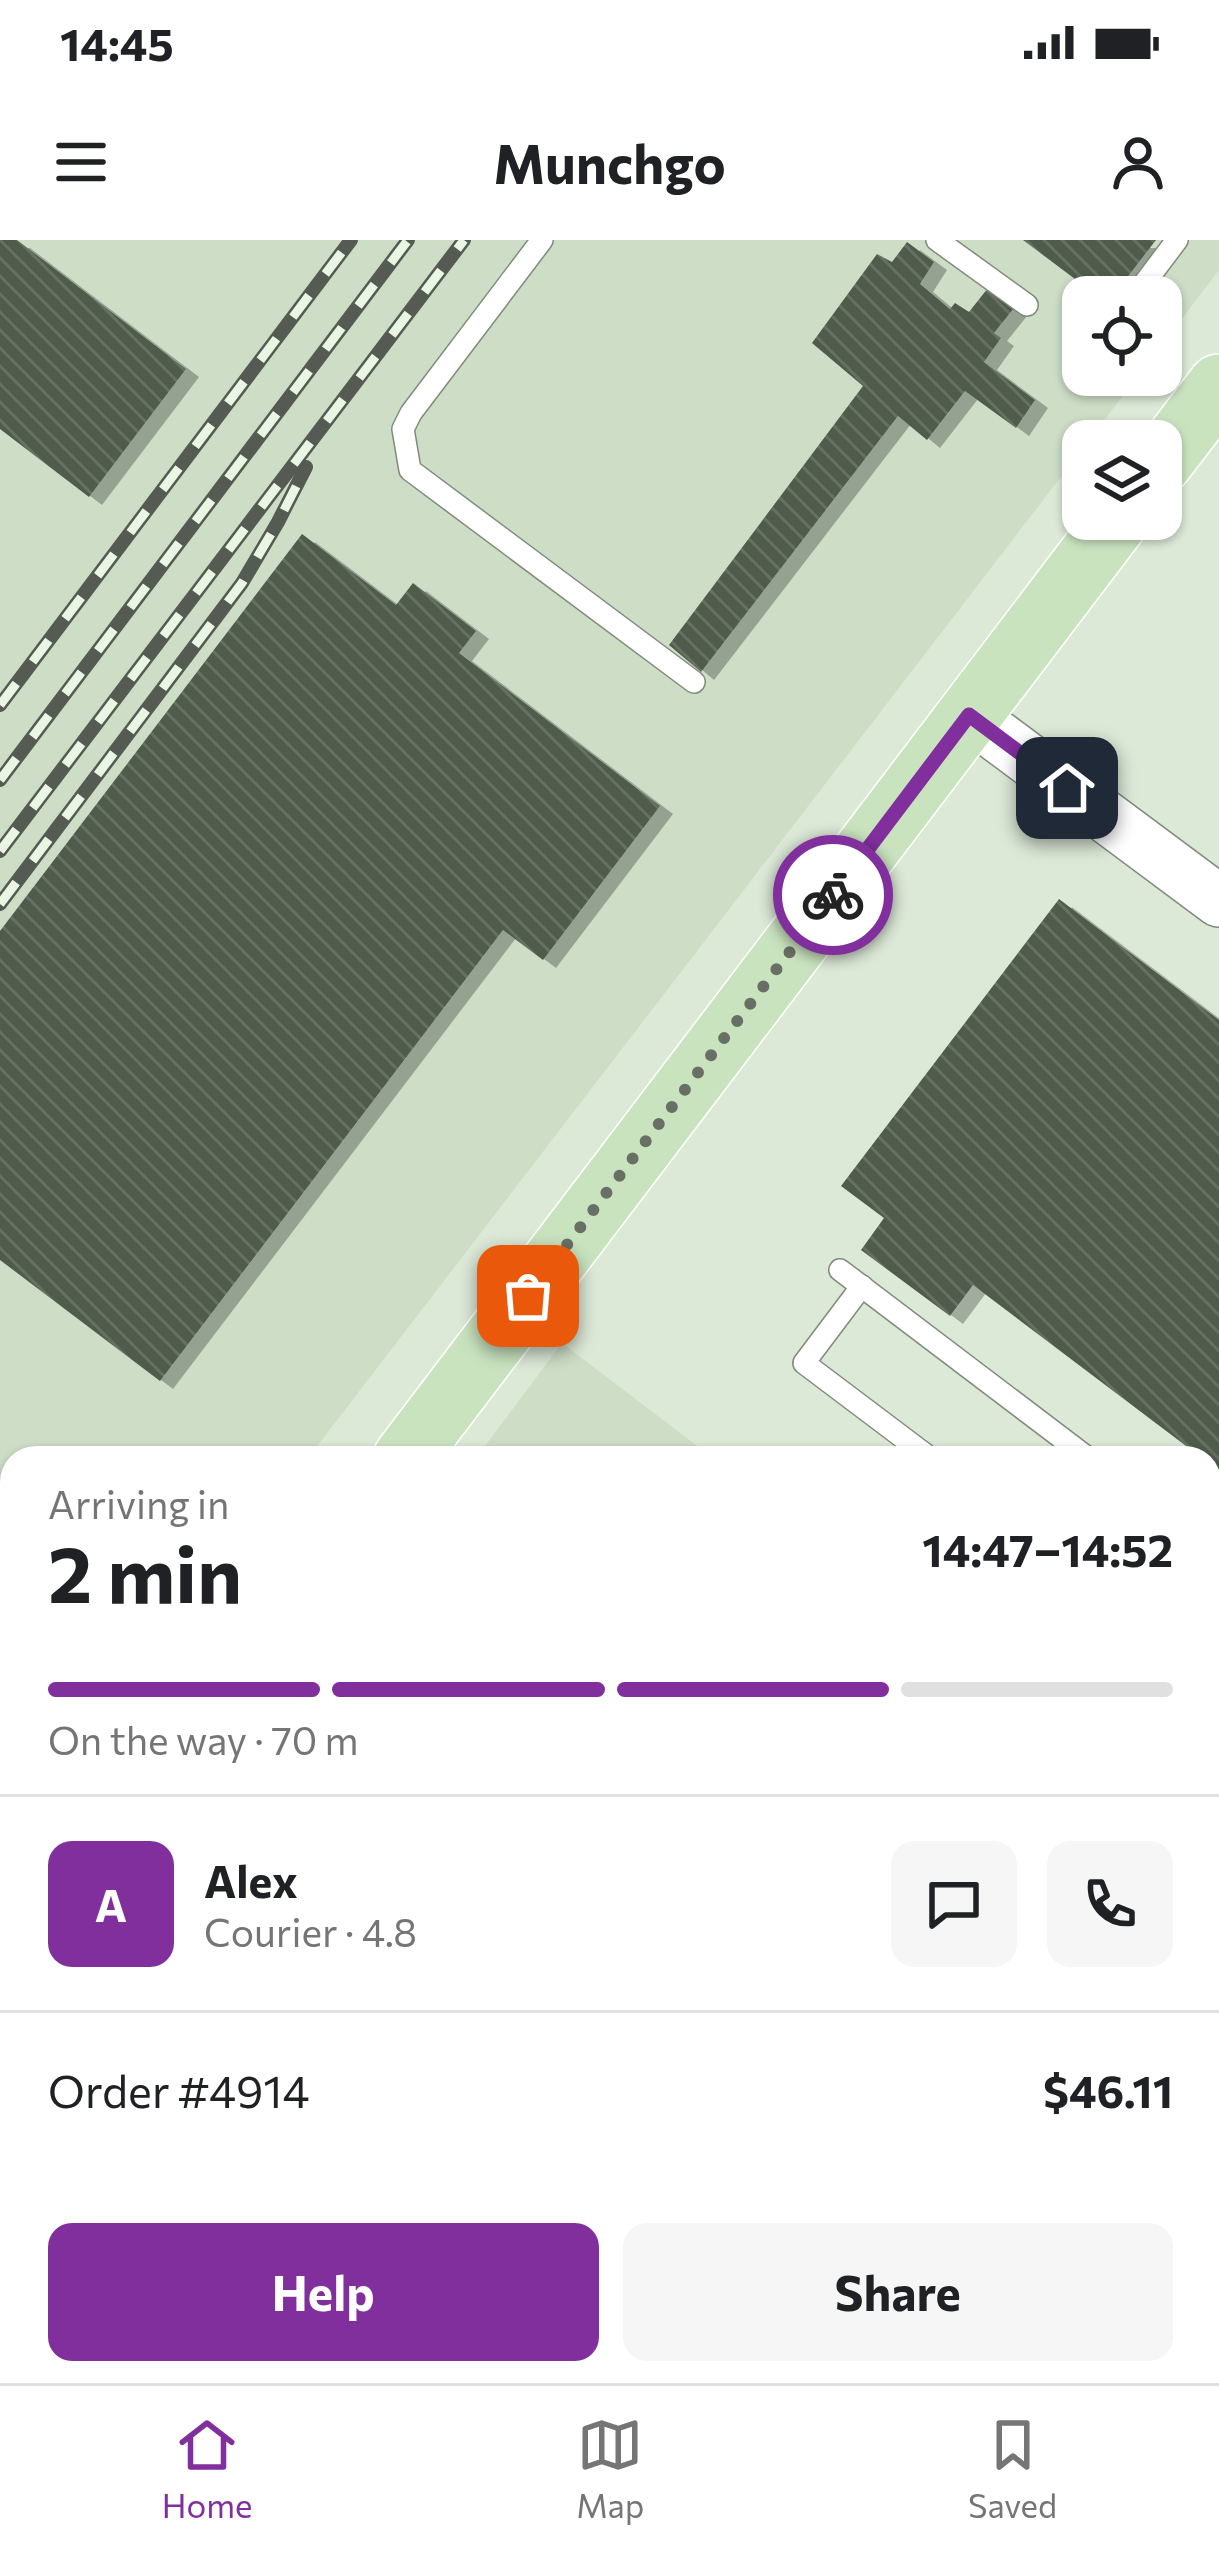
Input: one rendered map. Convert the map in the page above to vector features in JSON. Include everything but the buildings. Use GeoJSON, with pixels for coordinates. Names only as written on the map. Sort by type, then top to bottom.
{"type":"FeatureCollection","features":[{"type":"Feature","properties":{"kind":"main road"},"geometry":{"type":"LineString","coordinates":[[1182,434],[1219,386]]}},
{"type":"Feature","properties":{"kind":"main road"},"geometry":{"type":"LineString","coordinates":[[414,1446],[1102,540]]}},
{"type":"Feature","properties":{"kind":"street"},"geometry":{"type":"LineString","coordinates":[[969,715],[1219,901]]}},
{"type":"Feature","properties":{"kind":"lane"},"geometry":{"type":"LineString","coordinates":[[542,240],[411,413],[403,429],[410,470],[694,682]]}},
{"type":"Feature","properties":{"kind":"lane"},"geometry":{"type":"LineString","coordinates":[[937,240],[1027,304]]}},
{"type":"Feature","properties":{"kind":"lane"},"geometry":{"type":"LineString","coordinates":[[1150,276],[1177,240]]}},
{"type":"Feature","properties":{"kind":"lane"},"geometry":{"type":"LineString","coordinates":[[840,1270],[1072,1446]]}},
{"type":"Feature","properties":{"kind":"lane"},"geometry":{"type":"LineString","coordinates":[[862,1286],[804,1363],[914,1446]]}},
{"type":"Feature","properties":{"kind":"shaded area"},"geometry":{"type":"Polygon","coordinates":[[[0,240],[1219,240],[1219,270],[1182,318],[1182,276],[1062,276],[1062,396],[1123,396],[1104,420],[1062,420],[1062,475],[317,1446],[0,1446],[0,240]]]}},
{"type":"Feature","properties":{"kind":"shaded area"},"geometry":{"type":"Polygon","coordinates":[[[562,1343],[697,1446],[485,1446],[562,1343]]]}},
{"type":"Feature","properties":{"kind":"railway"},"geometry":{"type":"LineString","coordinates":[[0,705],[351,240]]}},
{"type":"Feature","properties":{"kind":"railway"},"geometry":{"type":"LineString","coordinates":[[0,780],[408,240]]}},
{"type":"Feature","properties":{"kind":"railway"},"geometry":{"type":"LineString","coordinates":[[0,851],[464,240]]}},
{"type":"Feature","properties":{"kind":"railway"},"geometry":{"type":"LineString","coordinates":[[0,904],[242,583],[306,467]]}},
{"type":"Feature","properties":{"kind":"way so far"},"geometry":{"type":"LineString","coordinates":[[528,1296],[833,895]]}},
{"type":"Feature","properties":{"kind":"route"},"geometry":{"type":"LineString","coordinates":[[833,895],[969,715],[1067,788]]}}]}
